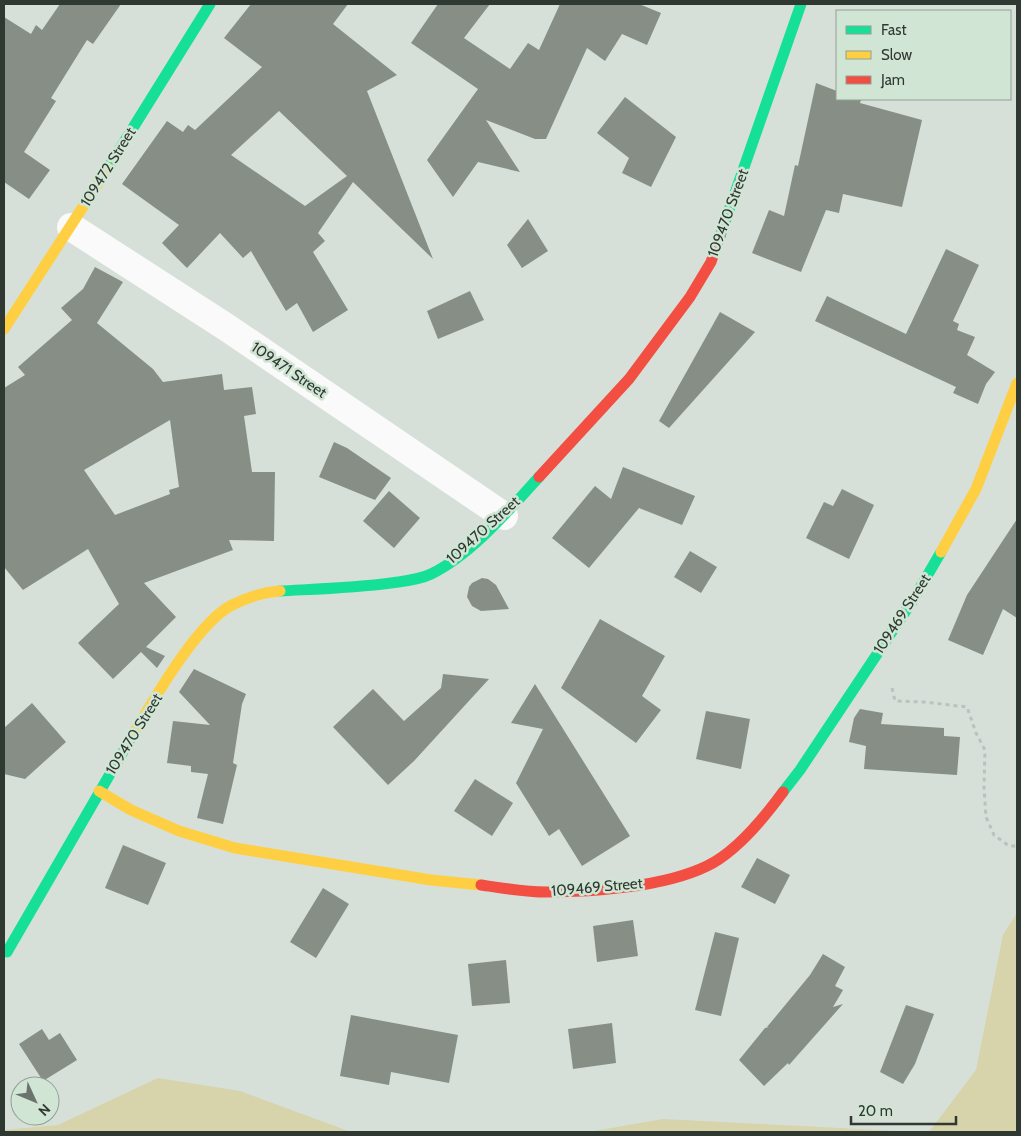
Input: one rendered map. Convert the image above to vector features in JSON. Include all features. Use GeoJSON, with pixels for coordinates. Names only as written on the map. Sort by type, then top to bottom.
{"type":"FeatureCollection","features":[{"type":"Feature","properties":{"kind":"street","name":"109472 Street"},"geometry":{"type":"LineString","coordinates":[[4,329],[71,228],[210,4]]}},
{"type":"Feature","properties":{"kind":"street","name":"109470 Street"},"geometry":{"type":"LineString","coordinates":[[7,952],[150,706],[190,646],[211,621],[232,605],[270,592],[371,586],[407,581],[431,574],[462,554],[504,516],[629,379],[690,297],[710,262],[801,4]]}},
{"type":"Feature","properties":{"kind":"street","name":"109471 Street"},"geometry":{"type":"LineString","coordinates":[[71,228],[226,327],[504,516]]}},
{"type":"Feature","properties":{"kind":"street","name":"109469 Street"},"geometry":{"type":"LineString","coordinates":[[99,791],[131,810],[179,831],[235,848],[431,880],[545,892],[622,888],[678,877],[708,866],[731,850],[762,819],[800,770],[913,600],[964,512],[992,450],[1017,383]]}},
{"type":"Feature","properties":{"kind":"path"},"geometry":{"type":"LineString","coordinates":[[876,655],[888,670],[895,701],[966,707],[985,750],[984,786],[986,817],[994,835],[1008,846],[1017,846]]}},
{"type":"Feature","properties":{"kind":"shaded area"},"geometry":{"type":"Polygon","coordinates":[[[1017,913],[1017,1132],[929,1132],[976,1070],[1003,935],[1017,913]]]}},
{"type":"Feature","properties":{"kind":"shaded area"},"geometry":{"type":"Polygon","coordinates":[[[158,1078],[240,1091],[351,1132],[4,1132],[4,1130],[60,1126],[60,1124],[158,1078]]]}},
{"type":"Feature","properties":{"kind":"shaded area"},"geometry":{"type":"Polygon","coordinates":[[[663,1119],[916,1132],[589,1132],[663,1119]]]}},
{"type":"Feature","properties":{"kind":"building"},"geometry":{"type":"Polygon","coordinates":[[[60,4],[121,4],[93,44],[87,40],[51,98],[56,101],[24,152],[50,170],[29,199],[4,182],[4,17],[31,34],[36,25],[42,30],[60,4]]]}},
{"type":"Feature","properties":{"kind":"building"},"geometry":{"type":"Polygon","coordinates":[[[251,4],[348,4],[333,24],[397,75],[367,91],[433,259],[353,182],[318,233],[325,241],[313,252],[348,310],[313,332],[297,303],[286,311],[251,251],[243,258],[220,233],[187,268],[162,243],[179,225],[122,184],[167,121],[183,132],[188,125],[195,130],[262,67],[224,38],[251,4]],[[279,111],[231,155],[305,206],[347,176],[279,111]]]}},
{"type":"Feature","properties":{"kind":"building"},"geometry":{"type":"Polygon","coordinates":[[[438,4],[490,4],[464,38],[510,69],[528,43],[539,50],[560,4],[639,4],[661,13],[647,45],[622,34],[605,61],[587,48],[546,139],[535,139],[486,120],[520,172],[478,162],[453,197],[427,160],[478,89],[411,43],[438,4]]]}},
{"type":"Feature","properties":{"kind":"building"},"geometry":{"type":"Polygon","coordinates":[[[816,83],[836,91],[836,100],[861,100],[860,103],[922,120],[902,207],[843,194],[839,213],[826,210],[801,272],[752,253],[769,210],[784,216],[795,165],[798,166],[816,83]]]}},
{"type":"Feature","properties":{"kind":"building"},"geometry":{"type":"Polygon","coordinates":[[[625,97],[676,137],[651,187],[622,173],[629,158],[597,133],[625,97]]]}},
{"type":"Feature","properties":{"kind":"building"},"geometry":{"type":"Polygon","coordinates":[[[528,219],[548,251],[522,268],[507,245],[528,219]]]}},
{"type":"Feature","properties":{"kind":"building"},"geometry":{"type":"Polygon","coordinates":[[[946,249],[979,265],[953,321],[959,324],[957,330],[975,337],[967,355],[995,372],[986,384],[978,404],[953,393],[956,387],[815,321],[827,296],[906,334],[946,249]]]}},
{"type":"Feature","properties":{"kind":"building"},"geometry":{"type":"Polygon","coordinates":[[[95,267],[123,282],[97,323],[153,369],[163,382],[222,374],[224,390],[252,387],[256,414],[244,416],[252,472],[275,472],[274,541],[229,540],[233,550],[144,583],[176,617],[146,647],[165,656],[157,668],[141,652],[113,679],[78,643],[119,604],[88,549],[23,590],[4,567],[4,388],[25,375],[18,367],[72,320],[61,308],[83,289],[95,267]],[[170,420],[84,470],[115,515],[170,494],[169,490],[179,487],[170,420]]]}},
{"type":"Feature","properties":{"kind":"building"},"geometry":{"type":"Polygon","coordinates":[[[470,291],[484,320],[438,339],[427,311],[470,291]]]}},
{"type":"Feature","properties":{"kind":"building"},"geometry":{"type":"Polygon","coordinates":[[[720,312],[755,332],[669,428],[659,421],[720,312]]]}},
{"type":"Feature","properties":{"kind":"building"},"geometry":{"type":"Polygon","coordinates":[[[334,442],[347,448],[391,478],[375,500],[319,477],[334,442]]]}},
{"type":"Feature","properties":{"kind":"building"},"geometry":{"type":"Polygon","coordinates":[[[623,467],[695,496],[682,525],[639,508],[589,568],[552,538],[595,486],[611,499],[623,467]]]}},
{"type":"Feature","properties":{"kind":"building"},"geometry":{"type":"Polygon","coordinates":[[[842,489],[874,505],[849,559],[806,538],[824,502],[833,506],[842,489]]]}},
{"type":"Feature","properties":{"kind":"building"},"geometry":{"type":"Polygon","coordinates":[[[389,491],[420,518],[394,548],[363,521],[389,491]]]}},
{"type":"Feature","properties":{"kind":"building"},"geometry":{"type":"Polygon","coordinates":[[[1017,519],[1017,618],[1003,609],[983,655],[948,640],[967,595],[1017,519]]]}},
{"type":"Feature","properties":{"kind":"building"},"geometry":{"type":"Polygon","coordinates":[[[690,551],[717,567],[701,593],[674,577],[690,551]]]}},
{"type":"Feature","properties":{"kind":"building"},"geometry":{"type":"Polygon","coordinates":[[[482,578],[488,579],[496,585],[509,609],[481,611],[472,606],[467,597],[469,587],[472,583],[482,578]]]}},
{"type":"Feature","properties":{"kind":"building"},"geometry":{"type":"Polygon","coordinates":[[[600,619],[665,656],[642,696],[661,710],[636,743],[561,688],[600,619]]]}},
{"type":"Feature","properties":{"kind":"building"},"geometry":{"type":"Polygon","coordinates":[[[194,669],[246,694],[242,704],[233,763],[237,765],[223,824],[197,818],[208,774],[191,772],[191,766],[167,763],[173,721],[210,725],[179,692],[194,669]]]}},
{"type":"Feature","properties":{"kind":"building"},"geometry":{"type":"Polygon","coordinates":[[[443,674],[489,679],[414,761],[388,785],[333,727],[373,689],[404,721],[441,688],[443,674]]]}},
{"type":"Feature","properties":{"kind":"building"},"geometry":{"type":"Polygon","coordinates":[[[535,684],[630,836],[582,866],[559,829],[549,836],[516,783],[543,729],[511,723],[535,684]]]}},
{"type":"Feature","properties":{"kind":"building"},"geometry":{"type":"Polygon","coordinates":[[[32,703],[66,742],[25,779],[4,774],[4,728],[32,703]]]}},
{"type":"Feature","properties":{"kind":"building"},"geometry":{"type":"Polygon","coordinates":[[[860,709],[883,713],[881,724],[944,728],[944,736],[960,737],[957,775],[864,769],[866,746],[849,742],[854,718],[860,709]]]}},
{"type":"Feature","properties":{"kind":"building"},"geometry":{"type":"Polygon","coordinates":[[[706,711],[750,719],[741,769],[696,759],[706,711]]]}},
{"type":"Feature","properties":{"kind":"building"},"geometry":{"type":"Polygon","coordinates":[[[475,779],[513,803],[492,836],[454,811],[475,779]]]}},
{"type":"Feature","properties":{"kind":"building"},"geometry":{"type":"Polygon","coordinates":[[[123,845],[166,863],[148,905],[105,888],[123,845]]]}},
{"type":"Feature","properties":{"kind":"building"},"geometry":{"type":"Polygon","coordinates":[[[757,858],[790,875],[775,904],[741,887],[757,858]]]}},
{"type":"Feature","properties":{"kind":"building"},"geometry":{"type":"Polygon","coordinates":[[[323,888],[349,904],[316,958],[290,942],[323,888]]]}},
{"type":"Feature","properties":{"kind":"building"},"geometry":{"type":"Polygon","coordinates":[[[633,920],[638,956],[597,962],[593,926],[633,920]]]}},
{"type":"Feature","properties":{"kind":"building"},"geometry":{"type":"Polygon","coordinates":[[[715,932],[739,938],[721,1016],[695,1010],[715,932]]]}},
{"type":"Feature","properties":{"kind":"building"},"geometry":{"type":"Polygon","coordinates":[[[823,954],[845,967],[835,986],[843,990],[833,1007],[843,1004],[789,1065],[788,1063],[764,1086],[739,1060],[765,1028],[769,1027],[767,1027],[810,975],[823,954]]]}},
{"type":"Feature","properties":{"kind":"building"},"geometry":{"type":"Polygon","coordinates":[[[506,960],[510,1003],[472,1006],[468,964],[506,960]]]}},
{"type":"Feature","properties":{"kind":"building"},"geometry":{"type":"Polygon","coordinates":[[[906,1005],[934,1014],[915,1064],[903,1084],[880,1072],[906,1005]]]}},
{"type":"Feature","properties":{"kind":"building"},"geometry":{"type":"Polygon","coordinates":[[[351,1015],[458,1035],[449,1083],[391,1072],[389,1085],[340,1076],[351,1015]]]}},
{"type":"Feature","properties":{"kind":"building"},"geometry":{"type":"Polygon","coordinates":[[[612,1023],[616,1063],[573,1069],[568,1029],[612,1023]]]}},
{"type":"Feature","properties":{"kind":"building"},"geometry":{"type":"Polygon","coordinates":[[[42,1029],[49,1040],[60,1033],[77,1060],[51,1076],[40,1076],[19,1044],[42,1029]]]}},
{"type":"Feature","properties":{"kind":"traffic: fast"},"geometry":{"type":"LineString","coordinates":[[108,168],[210,4]]}},
{"type":"Feature","properties":{"kind":"traffic: fast"},"geometry":{"type":"LineString","coordinates":[[720,236],[801,4]]}},
{"type":"Feature","properties":{"kind":"traffic: fast"},"geometry":{"type":"LineString","coordinates":[[280,591],[377,585],[422,578],[446,565],[475,543],[539,477]]}},
{"type":"Feature","properties":{"kind":"traffic: fast"},"geometry":{"type":"LineString","coordinates":[[783,792],[800,770],[913,600],[941,552]]}},
{"type":"Feature","properties":{"kind":"traffic: fast"},"geometry":{"type":"LineString","coordinates":[[7,952],[132,736]]}},
{"type":"Feature","properties":{"kind":"traffic: slow"},"geometry":{"type":"LineString","coordinates":[[4,329],[108,168]]}},
{"type":"Feature","properties":{"kind":"traffic: slow"},"geometry":{"type":"LineString","coordinates":[[941,552],[976,489],[1017,383]]}},
{"type":"Feature","properties":{"kind":"traffic: slow"},"geometry":{"type":"LineString","coordinates":[[132,736],[177,664],[205,628],[219,614],[243,600],[280,591]]}},
{"type":"Feature","properties":{"kind":"traffic: slow"},"geometry":{"type":"LineString","coordinates":[[99,791],[131,810],[179,831],[235,848],[431,880],[481,885]]}},
{"type":"Feature","properties":{"kind":"traffic: jam"},"geometry":{"type":"LineString","coordinates":[[539,477],[629,379],[690,297],[711,262],[720,236]]}},
{"type":"Feature","properties":{"kind":"traffic: jam"},"geometry":{"type":"LineString","coordinates":[[481,885],[538,892],[585,891],[628,887],[690,873],[718,860],[739,843],[767,813],[783,792]]}}]}
